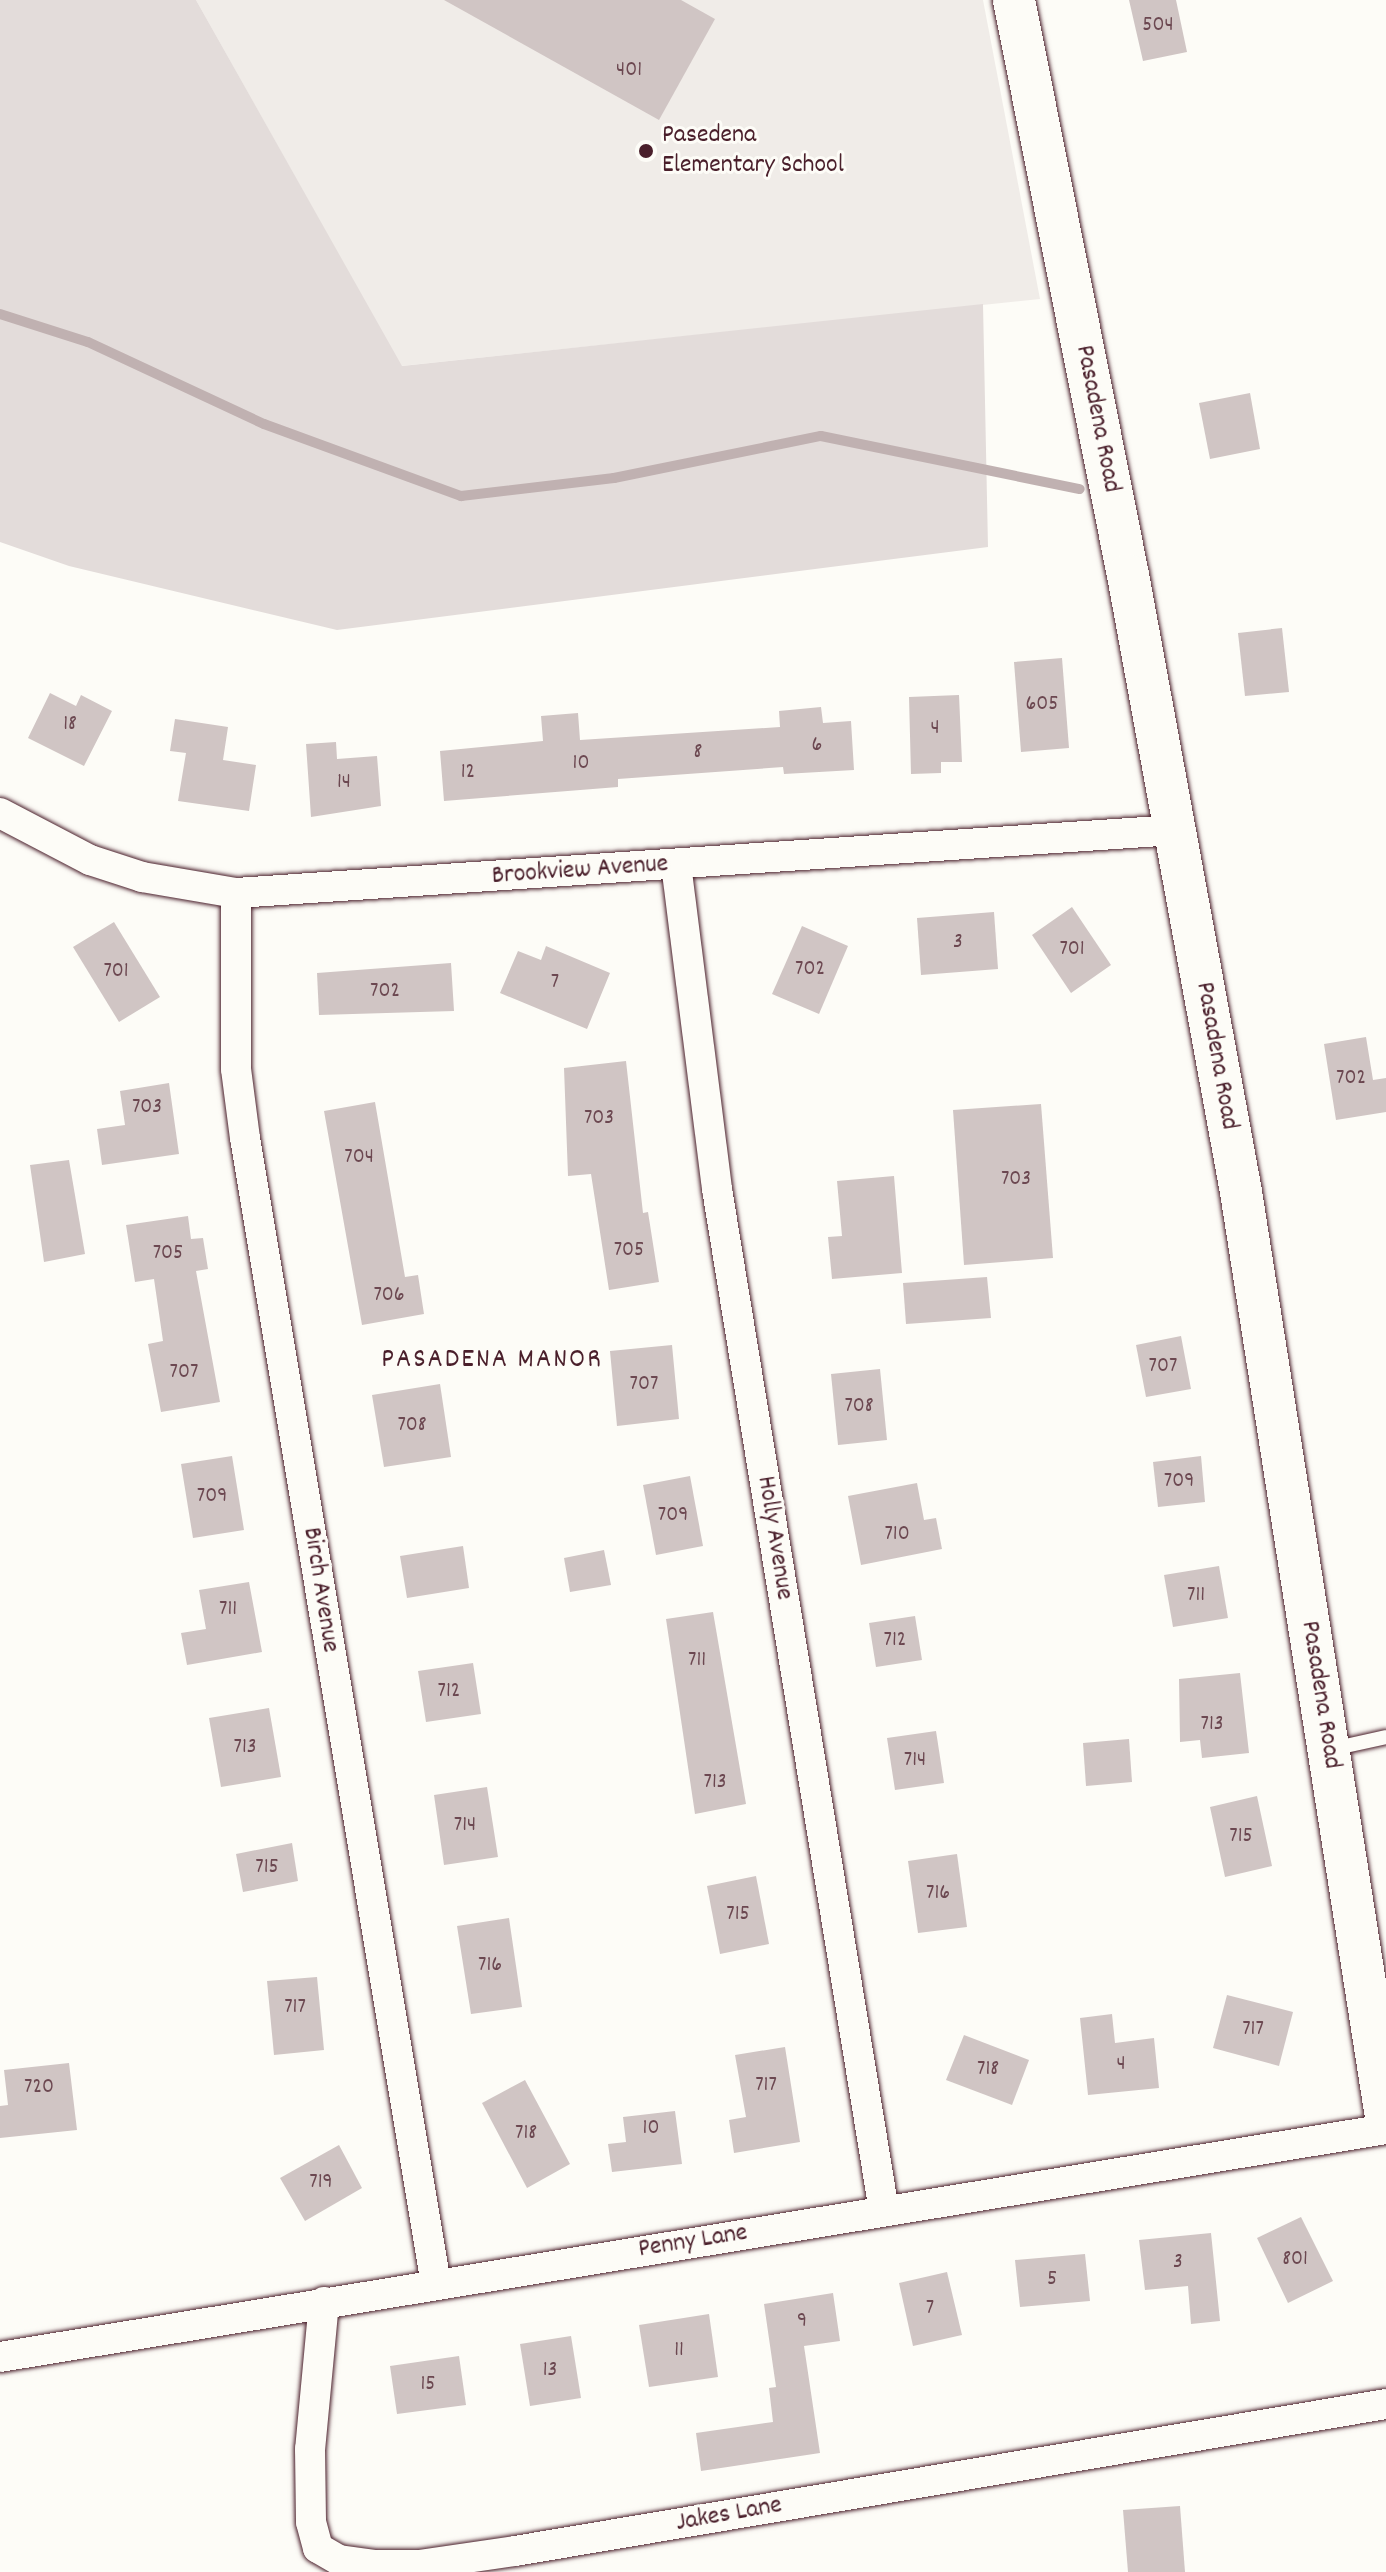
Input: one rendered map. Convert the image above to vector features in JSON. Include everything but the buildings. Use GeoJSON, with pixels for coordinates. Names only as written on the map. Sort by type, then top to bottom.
{"type":"FeatureCollection","features":[{"type":"Feature","properties":{"kind":"main road","name":"Pasadena Road"},"geometry":{"type":"LineString","coordinates":[[1014,0],[1175,830],[1241,1192],[1386,2117]]}},
{"type":"Feature","properties":{"kind":"street","name":"Brookview Avenue"},"geometry":{"type":"LineString","coordinates":[[0,813],[90,860],[129,873],[236,893],[1175,830]]}},
{"type":"Feature","properties":{"kind":"street","name":"Holly Avenue"},"geometry":{"type":"LineString","coordinates":[[676,864],[717,1189],[884,2211]]}},
{"type":"Feature","properties":{"kind":"street","name":"Birch Avenue"},"geometry":{"type":"LineString","coordinates":[[236,893],[236,1069],[245,1138],[436,2284]]}},
{"type":"Feature","properties":{"kind":"street","name":"Penny Lane"},"geometry":{"type":"LineString","coordinates":[[0,2357],[1386,2129]]}},
{"type":"Feature","properties":{"kind":"street","name":"Jakes Lane"},"geometry":{"type":"LineString","coordinates":[[324,2302],[310,2449],[311,2522],[318,2548],[339,2560],[374,2565],[419,2565],[502,2553],[1386,2404]]}},
{"type":"Feature","properties":{"kind":"lane"},"geometry":{"type":"LineString","coordinates":[[1328,1750],[1386,1737]]}},
{"type":"Feature","properties":{"kind":"shaded area"},"geometry":{"type":"Polygon","coordinates":[[[0,0],[196,0],[402,366],[983,304],[988,547],[337,630],[69,566],[0,542],[0,0]]]}},
{"type":"Feature","properties":{"kind":"shaded area","name":"Pasedena Elementary School"},"geometry":{"type":"Polygon","coordinates":[[[196,0],[983,0],[1040,299],[401,366],[196,0]]]}},
{"type":"Feature","properties":{"kind":"waterway"},"geometry":{"type":"LineString","coordinates":[[0,314],[88,342],[264,424],[461,496],[614,478],[821,436],[1080,489]]}},
{"type":"Feature","properties":{"kind":"place","name":"Pasedena Elementary School"},"geometry":{"type":"Point","coordinates":[646,151]}},
{"type":"Feature","properties":{"kind":"district","name":"PASADENA MANOR"},"geometry":{"type":"Point","coordinates":[492,1361]}}]}
